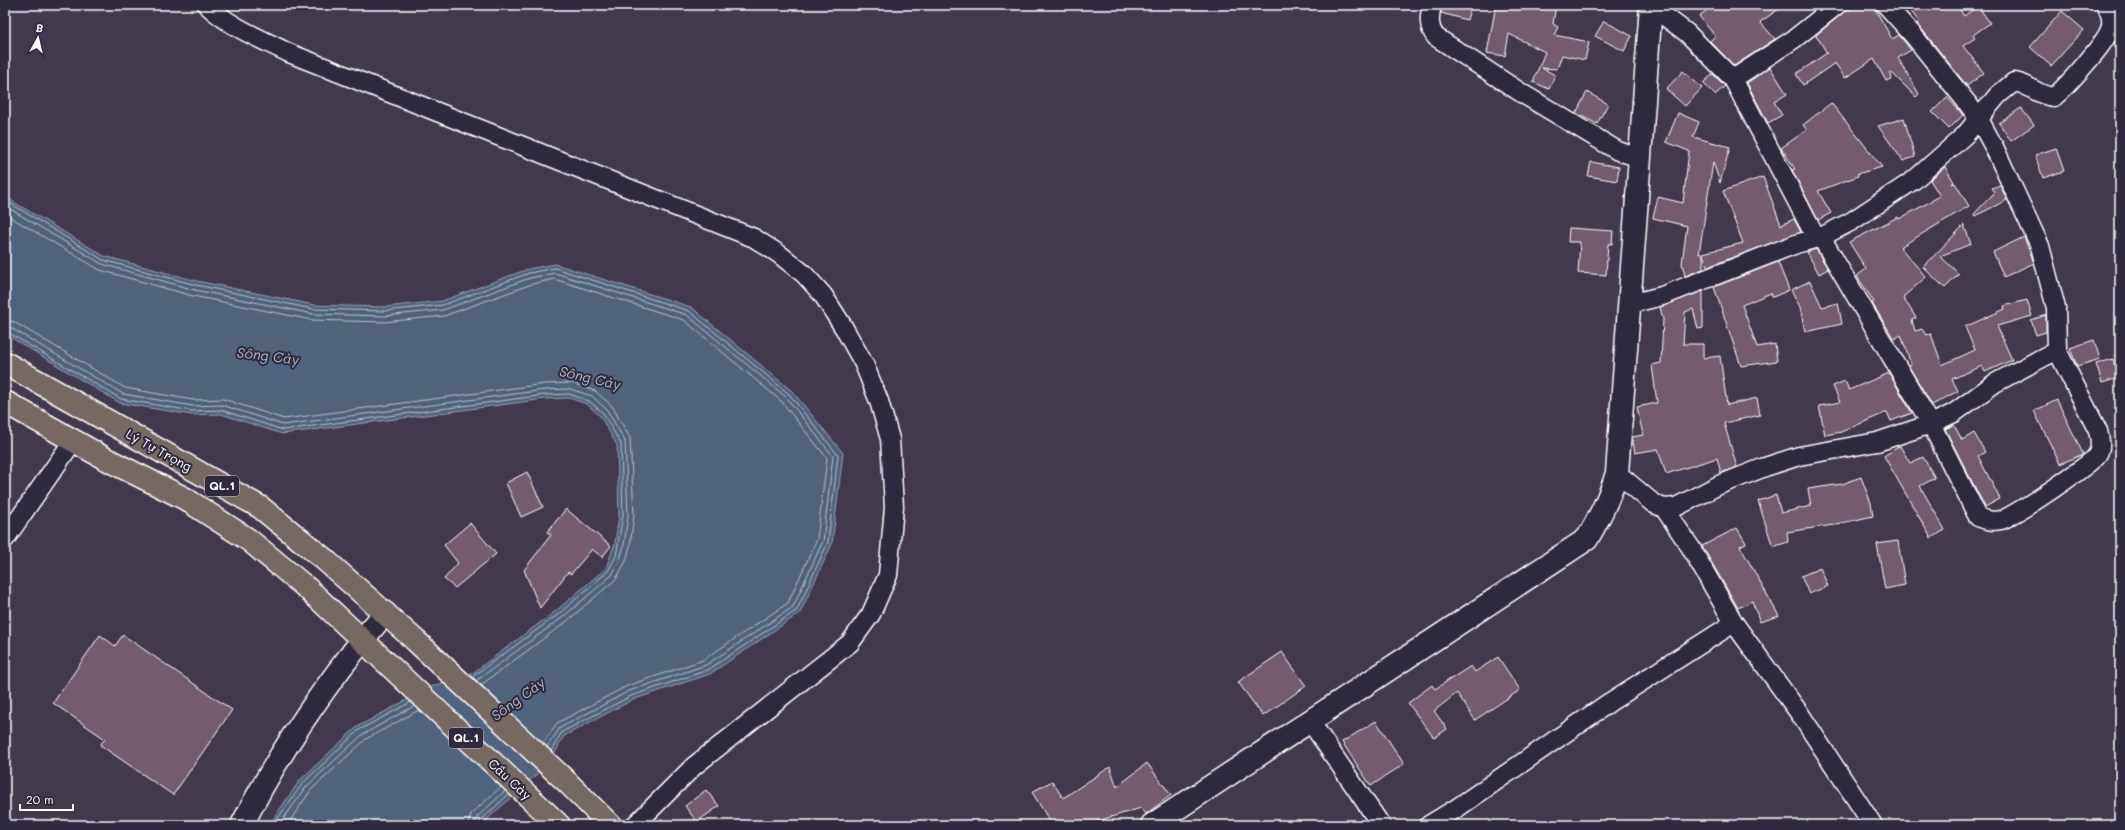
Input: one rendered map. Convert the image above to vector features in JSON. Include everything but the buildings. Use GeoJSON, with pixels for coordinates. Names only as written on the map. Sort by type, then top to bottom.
{"type":"FeatureCollection","features":[{"type":"Feature","properties":{"kind":"main road","name":"Lý Tự Trọng"},"geometry":{"type":"LineString","coordinates":[[5,363],[260,507],[324,559],[416,640],[567,782],[610,825]]}},
{"type":"Feature","properties":{"kind":"main road","name":"QL.1"},"geometry":{"type":"LineString","coordinates":[[5,402],[73,441],[184,498],[249,540],[308,589],[361,640]]}},
{"type":"Feature","properties":{"kind":"main road","name":"Cầu Cày"},"geometry":{"type":"LineString","coordinates":[[361,640],[559,825]]}},
{"type":"Feature","properties":{"kind":"street"},"geometry":{"type":"LineString","coordinates":[[207,5],[218,15],[246,32],[290,53],[754,238],[779,254],[804,274],[823,295],[864,364],[879,401],[890,439],[894,507],[888,575],[871,614],[850,643],[694,766],[635,825]]}},
{"type":"Feature","properties":{"kind":"street"},"geometry":{"type":"LineString","coordinates":[[1432,5],[1430,25],[1431,31],[1436,38],[1523,94],[1618,151],[1640,158]]}},
{"type":"Feature","properties":{"kind":"street"},"geometry":{"type":"LineString","coordinates":[[1152,825],[1587,539],[1601,517],[1610,496],[1617,473],[1650,5]]}},
{"type":"Feature","properties":{"kind":"street"},"geometry":{"type":"LineString","coordinates":[[1650,5],[1687,32],[1733,79],[1819,238],[1931,424],[1978,517],[1987,521],[2002,520],[2015,514],[2083,469],[2098,455],[2100,445],[2094,420],[2057,350],[2056,308],[2040,246],[2019,199],[1979,119],[1913,35],[1886,5]]}},
{"type":"Feature","properties":{"kind":"street"},"geometry":{"type":"LineString","coordinates":[[1733,79],[1794,39],[1837,5]]}},
{"type":"Feature","properties":{"kind":"street"},"geometry":{"type":"LineString","coordinates":[[1630,304],[1662,296],[1819,238],[1852,221],[1914,180],[1965,135],[1998,95],[2014,82],[2023,83],[2042,96],[2054,97],[2065,88],[2108,35],[2111,28],[2111,19],[2106,5]]}},
{"type":"Feature","properties":{"kind":"street"},"geometry":{"type":"LineString","coordinates":[[1617,473],[1654,504],[1664,508],[1676,507],[1719,485],[1799,456],[1877,442],[1931,424],[1954,413],[1995,383],[2057,350]]}},
{"type":"Feature","properties":{"kind":"street"},"geometry":{"type":"LineString","coordinates":[[5,539],[73,441]]}},
{"type":"Feature","properties":{"kind":"street"},"geometry":{"type":"LineString","coordinates":[[1664,508],[1694,553],[1734,623],[1800,714],[1873,825]]}},
{"type":"Feature","properties":{"kind":"street"},"geometry":{"type":"LineString","coordinates":[[242,825],[292,738],[361,640],[385,613]]}},
{"type":"Feature","properties":{"kind":"street"},"geometry":{"type":"LineString","coordinates":[[1430,825],[1610,702],[1734,623]]}},
{"type":"Feature","properties":{"kind":"street"},"geometry":{"type":"LineString","coordinates":[[1310,721],[1381,825]]}},
{"type":"Feature","properties":{"kind":"water","name":"Sông Cày"},"geometry":{"type":"Polygon","coordinates":[[[5,194],[12,201],[104,256],[197,281],[314,305],[384,307],[442,301],[528,269],[555,264],[691,307],[792,391],[843,453],[832,544],[800,613],[710,674],[632,700],[564,736],[550,762],[481,825],[269,825],[300,780],[357,727],[430,687],[474,672],[557,610],[606,568],[615,543],[619,515],[617,445],[600,416],[587,404],[569,398],[545,399],[282,434],[221,414],[192,415],[120,403],[5,334],[5,194]]]}}]}
